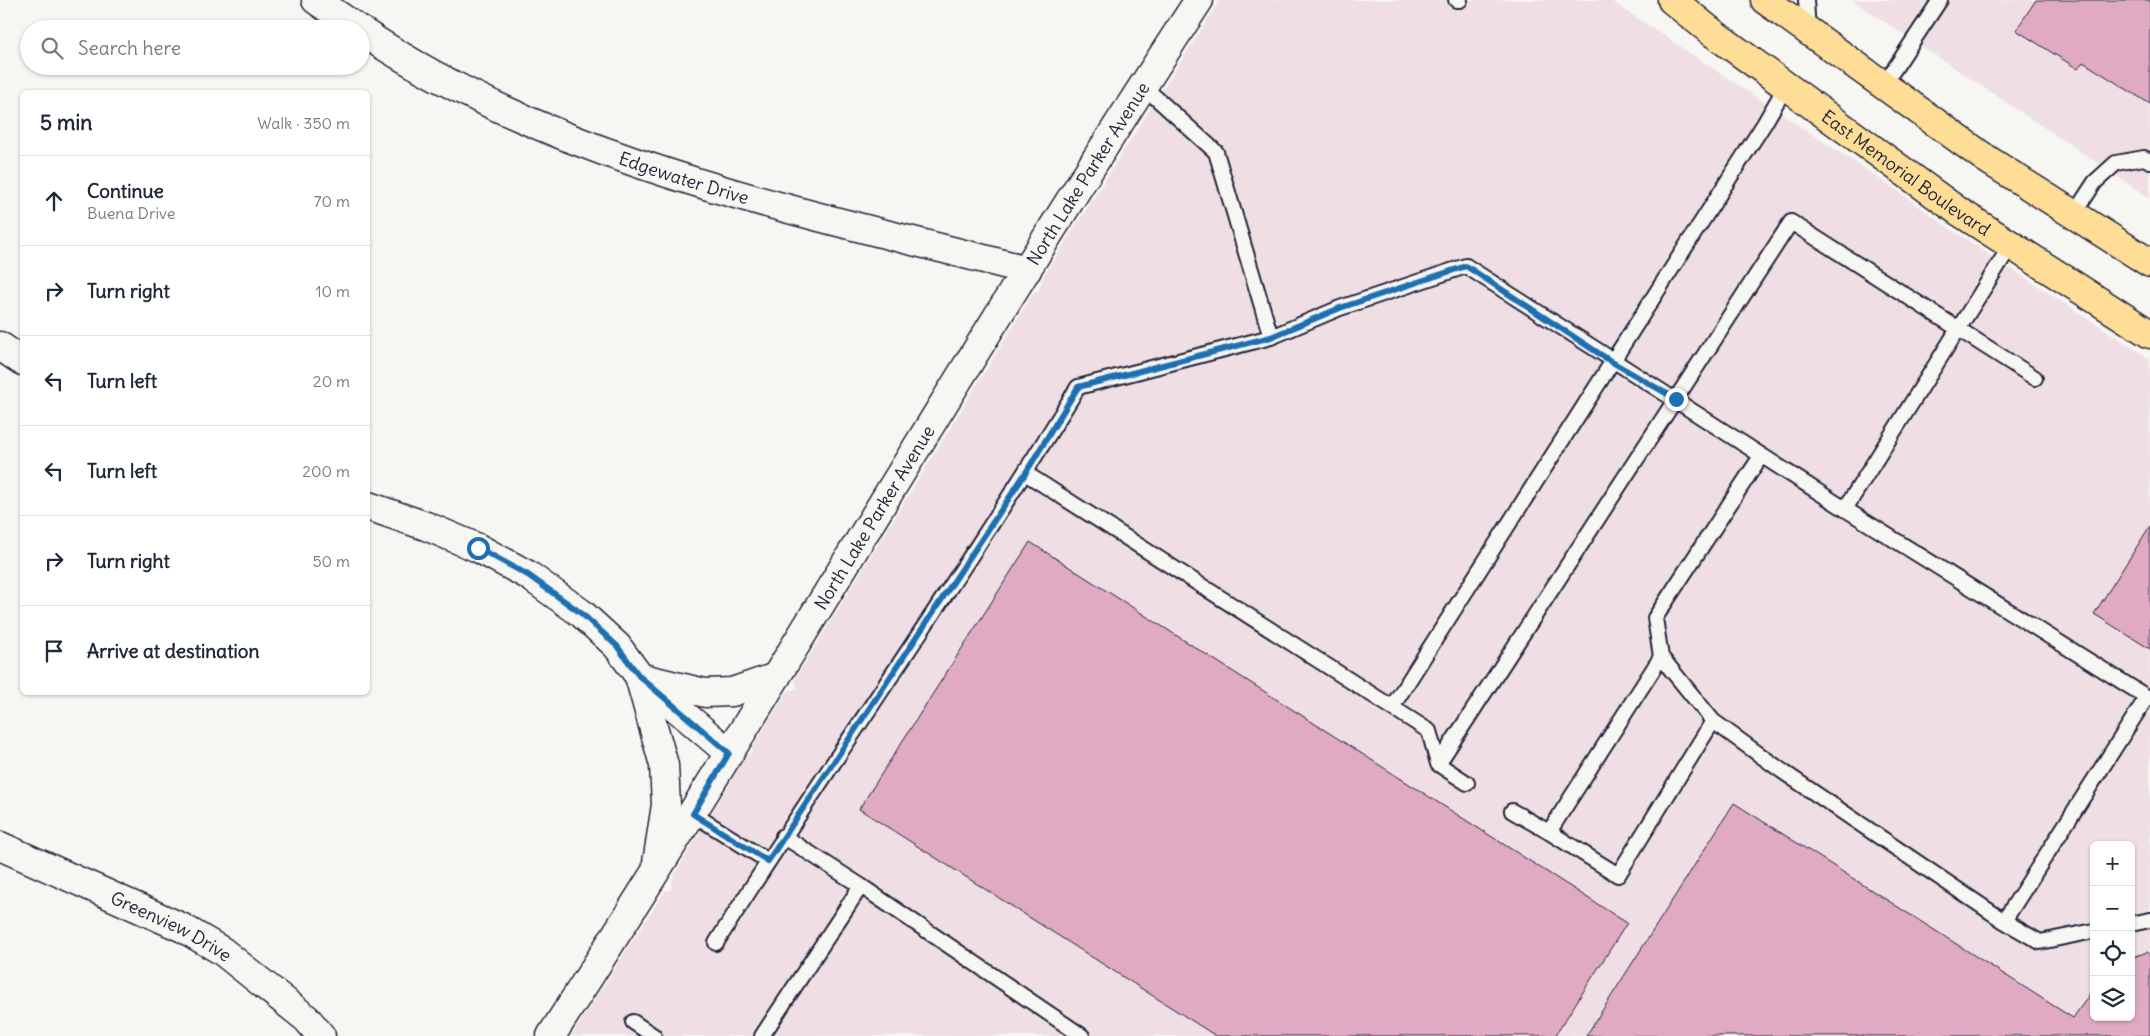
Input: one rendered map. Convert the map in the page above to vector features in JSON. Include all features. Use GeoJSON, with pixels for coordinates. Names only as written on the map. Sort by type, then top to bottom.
{"type":"FeatureCollection","features":[{"type":"Feature","properties":{"kind":"main road","name":"East Memorial Boulevard"},"geometry":{"type":"LineString","coordinates":[[1672,0],[1786,86],[1958,211],[2150,334]]}},
{"type":"Feature","properties":{"kind":"main road"},"geometry":{"type":"LineString","coordinates":[[1765,0],[1985,158],[2150,263]]}},
{"type":"Feature","properties":{"kind":"street","name":"Edgewater Drive"},"geometry":{"type":"LineString","coordinates":[[316,0],[345,20]]}},
{"type":"Feature","properties":{"kind":"street","name":"North Lake Parker Avenue"},"geometry":{"type":"LineString","coordinates":[[551,1036],[693,814],[1027,270],[1199,0]]}},
{"type":"Feature","properties":{"kind":"street","name":"Edgewater Drive"},"geometry":{"type":"LineString","coordinates":[[370,36],[450,84],[527,120],[679,178],[1027,270]]}},
{"type":"Feature","properties":{"kind":"street"},"geometry":{"type":"LineString","coordinates":[[0,346],[20,360]]}},
{"type":"Feature","properties":{"kind":"street"},"geometry":{"type":"LineString","coordinates":[[370,507],[443,533],[478,548],[528,575],[588,620],[617,646],[639,676],[729,753]]}},
{"type":"Feature","properties":{"kind":"street"},"geometry":{"type":"LineString","coordinates":[[639,676],[705,693],[732,692],[776,677]]}},
{"type":"Feature","properties":{"kind":"street"},"geometry":{"type":"LineString","coordinates":[[639,676],[664,765],[666,805],[656,872]]}},
{"type":"Feature","properties":{"kind":"street","name":"Greenview Drive"},"geometry":{"type":"LineString","coordinates":[[0,846],[183,928],[222,951],[307,1019],[321,1036]]}},
{"type":"Feature","properties":{"kind":"lane"},"geometry":{"type":"LineString","coordinates":[[1806,0],[1808,32]]}},
{"type":"Feature","properties":{"kind":"lane"},"geometry":{"type":"LineString","coordinates":[[1883,86],[1940,0]]}},
{"type":"Feature","properties":{"kind":"lane"},"geometry":{"type":"LineString","coordinates":[[1392,707],[1786,86]]}},
{"type":"Feature","properties":{"kind":"lane"},"geometry":{"type":"LineString","coordinates":[[1144,87],[1216,152],[1271,337]]}},
{"type":"Feature","properties":{"kind":"lane"},"geometry":{"type":"LineString","coordinates":[[2074,214],[2095,182],[2116,163],[2144,158],[2150,160]]}},
{"type":"Feature","properties":{"kind":"lane"},"geometry":{"type":"LineString","coordinates":[[1438,764],[1791,222],[2035,378]]}},
{"type":"Feature","properties":{"kind":"lane"},"geometry":{"type":"LineString","coordinates":[[1845,509],[1956,328],[2011,245]]}},
{"type":"Feature","properties":{"kind":"lane"},"geometry":{"type":"LineString","coordinates":[[716,943],[783,836],[1025,474],[1078,387],[1271,337],[1340,308],[1466,266],[1612,362],[1676,399],[1761,456],[2149,698],[2004,921]]}},
{"type":"Feature","properties":{"kind":"lane"},"geometry":{"type":"LineString","coordinates":[[1761,456],[1656,618],[1661,657],[1713,721],[1814,793],[2004,921],[2040,942],[2090,932]]}},
{"type":"Feature","properties":{"kind":"lane"},"geometry":{"type":"LineString","coordinates":[[1025,474],[1429,731],[1438,764],[1467,783]]}},
{"type":"Feature","properties":{"kind":"lane"},"geometry":{"type":"LineString","coordinates":[[1549,832],[1661,657]]}},
{"type":"Feature","properties":{"kind":"lane"},"geometry":{"type":"LineString","coordinates":[[1512,811],[1618,875],[1713,721]]}},
{"type":"Feature","properties":{"kind":"lane"},"geometry":{"type":"LineString","coordinates":[[693,814],[768,861]]}},
{"type":"Feature","properties":{"kind":"lane"},"geometry":{"type":"LineString","coordinates":[[783,836],[861,886],[1082,1036]]}},
{"type":"Feature","properties":{"kind":"lane"},"geometry":{"type":"LineString","coordinates":[[762,1036],[861,886]]}},
{"type":"Feature","properties":{"kind":"lane"},"geometry":{"type":"LineString","coordinates":[[2135,923],[2150,920]]}},
{"type":"Feature","properties":{"kind":"lane"},"geometry":{"type":"LineString","coordinates":[[633,1022],[654,1036]]}},
{"type":"Feature","properties":{"kind":"shaded area"},"geometry":{"type":"Polygon","coordinates":[[[1220,0],[1610,0],[1898,191],[1947,227],[2150,359],[2150,1036],[571,1036],[665,891],[671,890],[673,877],[742,763],[753,750],[752,748],[787,692],[797,688],[795,679],[1034,292],[1038,292],[1043,277],[1220,0]]]}},
{"type":"Feature","properties":{"kind":"shaded area"},"geometry":{"type":"Polygon","coordinates":[[[1852,0],[2150,0],[2150,198],[1852,0]]]}},
{"type":"Feature","properties":{"kind":"building"},"geometry":{"type":"Polygon","coordinates":[[[2036,0],[2150,0],[2150,104],[2083,62],[2078,69],[2016,30],[2036,0]]]}},
{"type":"Feature","properties":{"kind":"building"},"geometry":{"type":"Polygon","coordinates":[[[2150,526],[2150,649],[2094,614],[2150,526]]]}},
{"type":"Feature","properties":{"kind":"building"},"geometry":{"type":"Polygon","coordinates":[[[1030,542],[1627,923],[1555,1036],[1216,1036],[859,809],[1030,542]]]}},
{"type":"Feature","properties":{"kind":"building"},"geometry":{"type":"Polygon","coordinates":[[[1734,803],[2073,1018],[2090,994],[2090,1021],[2135,1021],[2135,956],[2147,952],[2150,954],[2150,1036],[1586,1036],[1734,803]]]}},
{"type":"Feature","properties":{"kind":"route"},"geometry":{"type":"LineString","coordinates":[[478,548],[528,575],[581,613],[617,646],[639,676],[729,753],[693,814],[768,861],[1025,474],[1078,387],[1271,337],[1340,308],[1466,266],[1592,347],[1612,362],[1676,399]]}}]}
